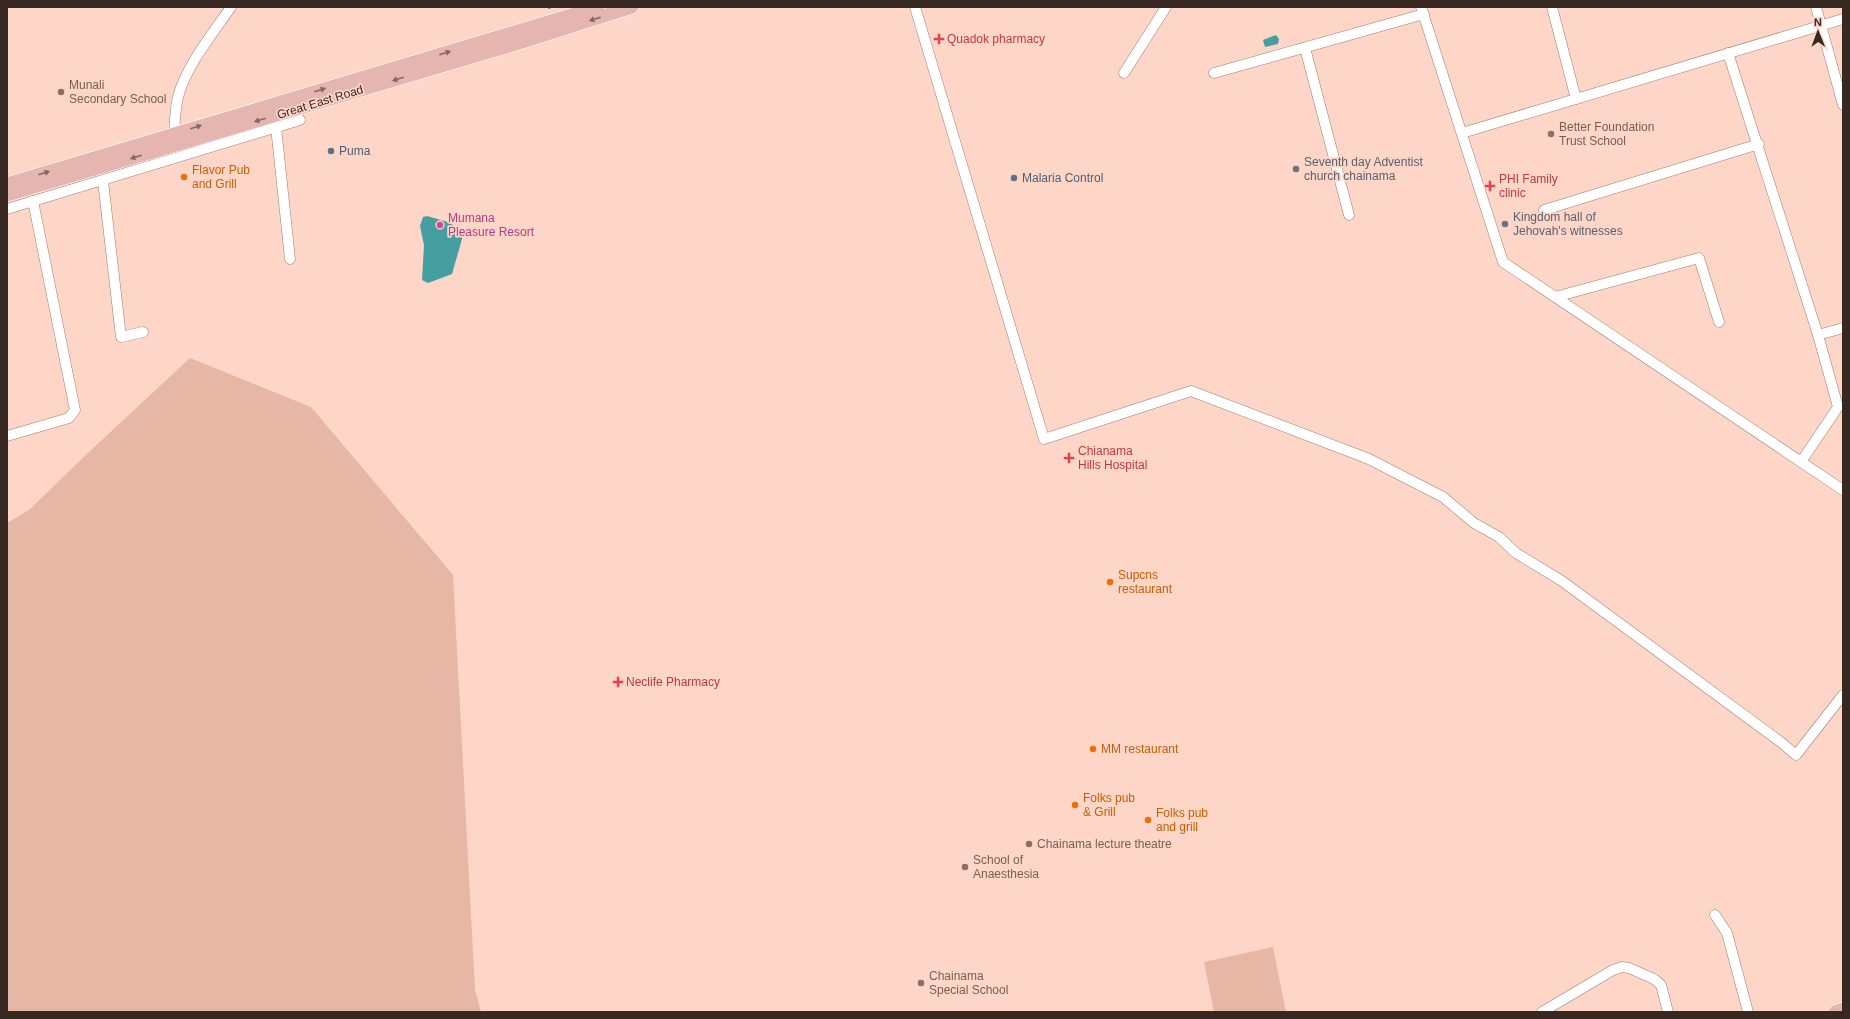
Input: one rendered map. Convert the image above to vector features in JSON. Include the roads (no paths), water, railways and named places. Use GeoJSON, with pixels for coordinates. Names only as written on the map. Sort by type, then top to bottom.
{"type":"FeatureCollection","features":[{"type":"Feature","properties":{"kind":"main road","name":"Great East Road"},"geometry":{"type":"LineString","coordinates":[[7,184],[598,7]]}},
{"type":"Feature","properties":{"kind":"main road","name":"Great East Road"},"geometry":{"type":"LineString","coordinates":[[7,195],[516,44],[632,7]]}},
{"type":"Feature","properties":{"kind":"main road"},"geometry":{"type":"LineString","coordinates":[[1835,1012],[1843,1009]]}},
{"type":"Feature","properties":{"kind":"street"},"geometry":{"type":"LineString","coordinates":[[174,134],[178,97],[207,40],[231,7]]}},
{"type":"Feature","properties":{"kind":"street"},"geometry":{"type":"LineString","coordinates":[[915,7],[1044,439],[1191,391],[1369,459],[1443,497],[1474,523],[1499,537],[1516,553],[1562,581],[1782,743],[1796,755],[1843,695]]}},
{"type":"Feature","properties":{"kind":"street"},"geometry":{"type":"LineString","coordinates":[[1124,73],[1166,7]]}},
{"type":"Feature","properties":{"kind":"street"},"geometry":{"type":"LineString","coordinates":[[1552,7],[1576,99]]}},
{"type":"Feature","properties":{"kind":"street"},"geometry":{"type":"LineString","coordinates":[[1816,7],[1843,105]]}},
{"type":"Feature","properties":{"kind":"street"},"geometry":{"type":"LineString","coordinates":[[1214,73],[1305,48],[1423,11],[1502,262],[1843,490]]}},
{"type":"Feature","properties":{"kind":"street"},"geometry":{"type":"LineString","coordinates":[[1462,133],[1843,18]]}},
{"type":"Feature","properties":{"kind":"street"},"geometry":{"type":"LineString","coordinates":[[1305,48],[1349,215]]}},
{"type":"Feature","properties":{"kind":"street"},"geometry":{"type":"LineString","coordinates":[[1728,53],[1759,144],[1818,335],[1838,407],[1801,462]]}},
{"type":"Feature","properties":{"kind":"street"},"geometry":{"type":"LineString","coordinates":[[7,209],[300,120],[292,110]]}},
{"type":"Feature","properties":{"kind":"street"},"geometry":{"type":"LineString","coordinates":[[276,127],[290,259]]}},
{"type":"Feature","properties":{"kind":"street"},"geometry":{"type":"LineString","coordinates":[[1544,210],[1759,144]]}},
{"type":"Feature","properties":{"kind":"street"},"geometry":{"type":"LineString","coordinates":[[103,181],[121,337],[143,332]]}},
{"type":"Feature","properties":{"kind":"street"},"geometry":{"type":"LineString","coordinates":[[7,436],[69,418],[76,410],[33,202]]}},
{"type":"Feature","properties":{"kind":"street"},"geometry":{"type":"LineString","coordinates":[[1555,297],[1699,258],[1719,322]]}},
{"type":"Feature","properties":{"kind":"street"},"geometry":{"type":"LineString","coordinates":[[1818,335],[1843,328]]}},
{"type":"Feature","properties":{"kind":"street"},"geometry":{"type":"LineString","coordinates":[[1715,915],[1728,933],[1748,1012]]}},
{"type":"Feature","properties":{"kind":"street"},"geometry":{"type":"LineString","coordinates":[[1542,1012],[1613,970],[1622,967],[1629,968],[1658,982],[1661,985],[1668,1012]]}},
{"type":"Feature","properties":{"kind":"water"},"geometry":{"type":"Polygon","coordinates":[[[1276,35],[1279,39],[1278,44],[1265,47],[1263,40],[1276,35]]]}},
{"type":"Feature","properties":{"kind":"water"},"geometry":{"type":"Polygon","coordinates":[[[427,216],[448,222],[464,232],[452,274],[428,283],[422,280],[424,245],[420,226],[423,217],[427,216]]]}},
{"type":"Feature","properties":{"kind":"place","name":"Quadok pharmacy"},"geometry":{"type":"Point","coordinates":[939,39]}},
{"type":"Feature","properties":{"kind":"place","name":"Munali Secondary School"},"geometry":{"type":"Point","coordinates":[61,92]}},
{"type":"Feature","properties":{"kind":"place","name":"Better Foundation Trust School"},"geometry":{"type":"Point","coordinates":[1551,134]}},
{"type":"Feature","properties":{"kind":"place","name":"Puma"},"geometry":{"type":"Point","coordinates":[331,151]}},
{"type":"Feature","properties":{"kind":"place","name":"Seventh day Adventist church chainama"},"geometry":{"type":"Point","coordinates":[1296,169]}},
{"type":"Feature","properties":{"kind":"place","name":"Flavor Pub and Grill"},"geometry":{"type":"Point","coordinates":[184,177]}},
{"type":"Feature","properties":{"kind":"place","name":"Malaria Control"},"geometry":{"type":"Point","coordinates":[1014,178]}},
{"type":"Feature","properties":{"kind":"place","name":"PHI Family clinic"},"geometry":{"type":"Point","coordinates":[1490,186]}},
{"type":"Feature","properties":{"kind":"place","name":"Kingdom hall of Jehovah's witnesses"},"geometry":{"type":"Point","coordinates":[1505,224]}},
{"type":"Feature","properties":{"kind":"place","name":"Mumana Pleasure Resort"},"geometry":{"type":"Point","coordinates":[440,225]}},
{"type":"Feature","properties":{"kind":"place","name":"Chianama Hills Hospital"},"geometry":{"type":"Point","coordinates":[1069,458]}},
{"type":"Feature","properties":{"kind":"place","name":"Supcns restaurant"},"geometry":{"type":"Point","coordinates":[1110,582]}},
{"type":"Feature","properties":{"kind":"place","name":"Neclife Pharmacy"},"geometry":{"type":"Point","coordinates":[618,682]}},
{"type":"Feature","properties":{"kind":"place","name":"MM restaurant"},"geometry":{"type":"Point","coordinates":[1093,749]}},
{"type":"Feature","properties":{"kind":"place","name":"Folks pub & Grill"},"geometry":{"type":"Point","coordinates":[1075,805]}},
{"type":"Feature","properties":{"kind":"place","name":"Folks pub and grill"},"geometry":{"type":"Point","coordinates":[1148,820]}},
{"type":"Feature","properties":{"kind":"place","name":"Chainama lecture theatre"},"geometry":{"type":"Point","coordinates":[1029,844]}},
{"type":"Feature","properties":{"kind":"place","name":"School of Anaesthesia"},"geometry":{"type":"Point","coordinates":[965,867]}},
{"type":"Feature","properties":{"kind":"place","name":"Chainama Special School"},"geometry":{"type":"Point","coordinates":[921,983]}}]}
